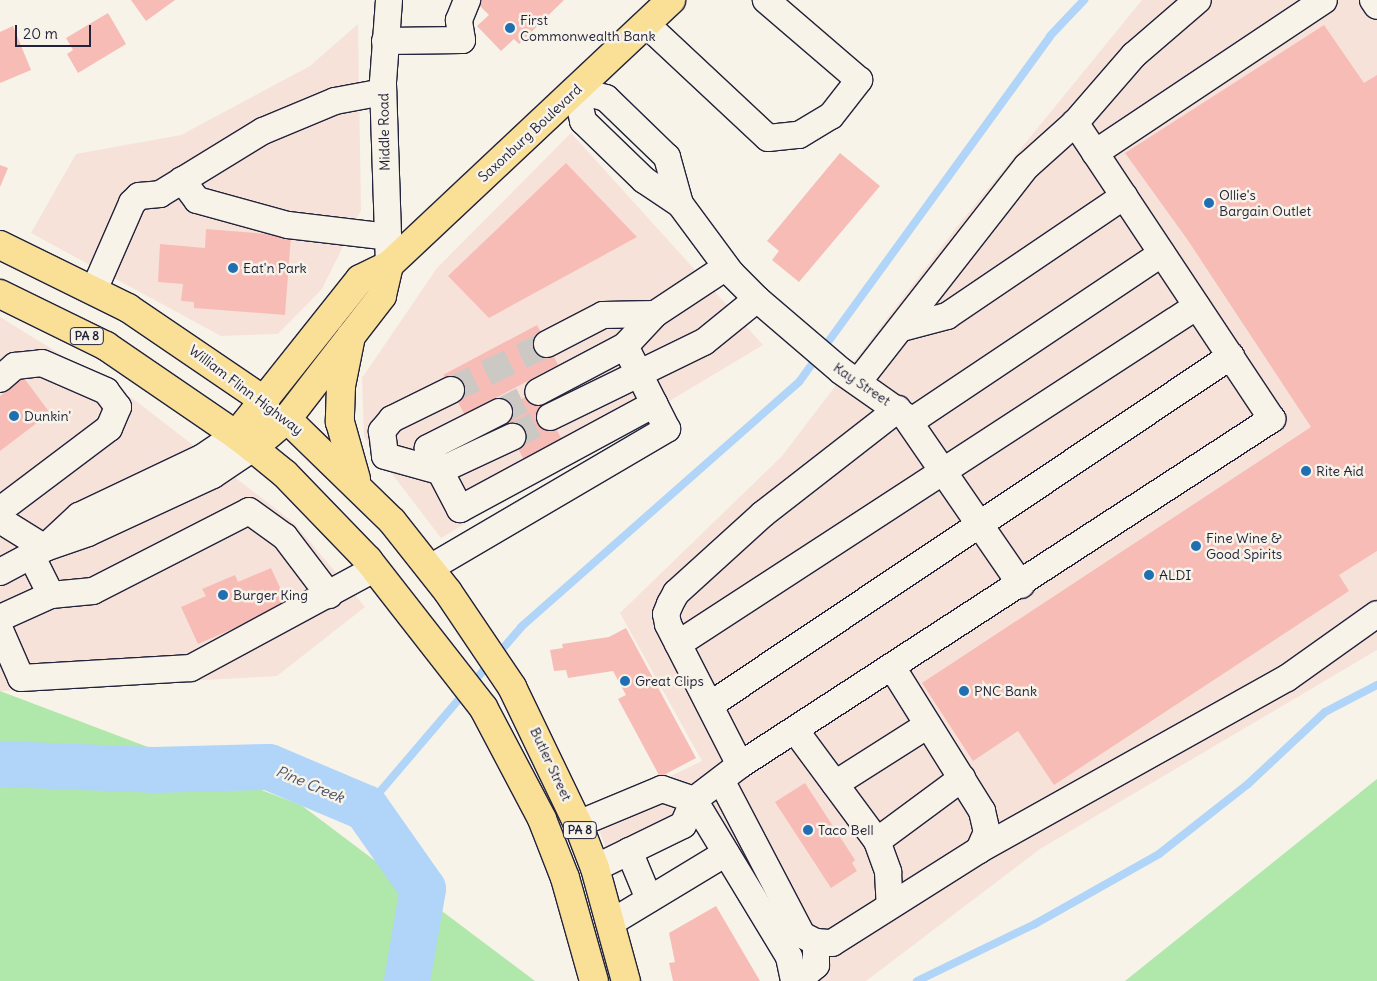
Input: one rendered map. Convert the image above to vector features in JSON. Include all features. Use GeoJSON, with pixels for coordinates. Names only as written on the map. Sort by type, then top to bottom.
{"type":"FeatureCollection","features":[{"type":"Feature","properties":{"kind":"main road","name":"Saxonburg Boulevard"},"geometry":{"type":"LineString","coordinates":[[245,442],[265,401],[360,279],[389,265],[671,0]]}},
{"type":"Feature","properties":{"kind":"main road","name":"William Flinn Highway"},"geometry":{"type":"LineString","coordinates":[[0,245],[94,290],[183,342],[265,401],[358,485],[430,568],[448,592]]}},
{"type":"Feature","properties":{"kind":"main road"},"geometry":{"type":"LineString","coordinates":[[245,442],[287,419],[382,296],[389,265]]}},
{"type":"Feature","properties":{"kind":"main road","name":"PA 8"},"geometry":{"type":"LineString","coordinates":[[0,294],[106,346],[245,442],[326,515],[374,569],[413,615],[483,707],[542,819],[565,878],[594,981]]}},
{"type":"Feature","properties":{"kind":"main road"},"geometry":{"type":"LineString","coordinates":[[351,336],[341,386],[340,422],[358,485]]}},
{"type":"Feature","properties":{"kind":"main road","name":"Butler Street"},"geometry":{"type":"LineString","coordinates":[[448,592],[512,688],[578,824],[595,868],[612,922],[626,981]]}},
{"type":"Feature","properties":{"kind":"street","name":"Middle Road"},"geometry":{"type":"LineString","coordinates":[[389,0],[383,92],[389,265]]}},
{"type":"Feature","properties":{"kind":"street"},"geometry":{"type":"LineString","coordinates":[[385,41],[462,40],[459,20],[467,0]]}},
{"type":"Feature","properties":{"kind":"street"},"geometry":{"type":"LineString","coordinates":[[646,24],[768,138],[800,134],[830,116],[859,80],[766,0]]}},
{"type":"Feature","properties":{"kind":"street"},"geometry":{"type":"LineString","coordinates":[[850,376],[902,328],[1027,166],[1075,123],[1134,55],[1198,0]]}},
{"type":"Feature","properties":{"kind":"street"},"geometry":{"type":"LineString","coordinates":[[1095,153],[1324,0]]}},
{"type":"Feature","properties":{"kind":"street"},"geometry":{"type":"LineString","coordinates":[[1372,0],[1377,6]]}},
{"type":"Feature","properties":{"kind":"street","name":"Kay Street"},"geometry":{"type":"LineString","coordinates":[[576,90],[583,121],[644,180],[680,204],[726,267],[757,299],[785,326],[904,416],[944,470],[1021,585]]}},
{"type":"Feature","properties":{"kind":"street"},"geometry":{"type":"LineString","coordinates":[[94,290],[132,203],[139,196],[160,194],[263,131],[335,101],[383,92]]}},
{"type":"Feature","properties":{"kind":"street"},"geometry":{"type":"LineString","coordinates":[[595,868],[683,825],[694,800],[731,772],[1021,585],[1272,419],[1075,123]]}},
{"type":"Feature","properties":{"kind":"street"},"geometry":{"type":"LineString","coordinates":[[182,180],[197,200],[288,224],[388,237]]}},
{"type":"Feature","properties":{"kind":"street"},"geometry":{"type":"LineString","coordinates":[[902,328],[947,316],[1124,196]]}},
{"type":"Feature","properties":{"kind":"street"},"geometry":{"type":"LineString","coordinates":[[1162,253],[904,416],[763,514],[676,593],[666,614],[678,644],[710,705],[731,772],[802,935],[816,942],[832,943],[979,850],[1287,678],[1377,614]]}},
{"type":"Feature","properties":{"kind":"street"},"geometry":{"type":"LineString","coordinates":[[538,392],[625,346],[655,314],[726,267]]}},
{"type":"Feature","properties":{"kind":"street"},"geometry":{"type":"LineString","coordinates":[[550,417],[704,342],[757,299]]}},
{"type":"Feature","properties":{"kind":"street"},"geometry":{"type":"LineString","coordinates":[[678,644],[1197,306]]}},
{"type":"Feature","properties":{"kind":"street"},"geometry":{"type":"LineString","coordinates":[[547,344],[603,315],[655,314]]}},
{"type":"Feature","properties":{"kind":"street"},"geometry":{"type":"LineString","coordinates":[[430,568],[667,430],[625,346]]}},
{"type":"Feature","properties":{"kind":"street"},"geometry":{"type":"LineString","coordinates":[[710,705],[1231,356]]}},
{"type":"Feature","properties":{"kind":"street"},"geometry":{"type":"LineString","coordinates":[[0,379],[15,366],[42,363],[106,391],[118,407],[109,428],[0,510]]}},
{"type":"Feature","properties":{"kind":"street"},"geometry":{"type":"LineString","coordinates":[[451,390],[392,419],[382,431],[385,456],[439,471],[512,437]]}},
{"type":"Feature","properties":{"kind":"street"},"geometry":{"type":"LineString","coordinates":[[499,412],[428,448],[460,509],[654,404]]}},
{"type":"Feature","properties":{"kind":"street"},"geometry":{"type":"LineString","coordinates":[[0,572],[38,551],[79,516],[203,457],[245,442]]}},
{"type":"Feature","properties":{"kind":"street"},"geometry":{"type":"LineString","coordinates":[[0,618],[51,594],[93,591],[249,511],[285,537],[329,595]]}},
{"type":"Feature","properties":{"kind":"street"},"geometry":{"type":"LineString","coordinates":[[0,520],[38,551],[51,594]]}},
{"type":"Feature","properties":{"kind":"street"},"geometry":{"type":"LineString","coordinates":[[0,630],[21,678],[191,668],[374,569]]}},
{"type":"Feature","properties":{"kind":"street"},"geometry":{"type":"LineString","coordinates":[[892,668],[982,811],[987,832],[979,850]]}},
{"type":"Feature","properties":{"kind":"street"},"geometry":{"type":"LineString","coordinates":[[835,784],[928,725]]}},
{"type":"Feature","properties":{"kind":"street"},"geometry":{"type":"LineString","coordinates":[[795,730],[877,841],[888,872],[890,905]]}},
{"type":"Feature","properties":{"kind":"street"},"geometry":{"type":"LineString","coordinates":[[877,841],[962,778]]}},
{"type":"Feature","properties":{"kind":"street"},"geometry":{"type":"LineString","coordinates":[[578,824],[662,789],[694,800],[789,958],[795,981],[816,965],[816,942]]}},
{"type":"Feature","properties":{"kind":"street"},"geometry":{"type":"LineString","coordinates":[[629,851],[649,899]]}},
{"type":"Feature","properties":{"kind":"street"},"geometry":{"type":"LineString","coordinates":[[612,922],[726,853]]}},
{"type":"Feature","properties":{"kind":"shaded area"},"geometry":{"type":"Polygon","coordinates":[[[1142,0],[1377,0],[1377,650],[1040,849],[866,981],[812,981],[720,818],[616,876],[593,813],[702,761],[620,613],[782,456],[956,228],[1142,0]]]}},
{"type":"Feature","properties":{"kind":"shaded area"},"geometry":{"type":"Polygon","coordinates":[[[358,24],[361,210],[322,289],[278,334],[221,336],[31,233],[76,154],[181,135],[310,66],[358,24]]]}},
{"type":"Feature","properties":{"kind":"shaded area"},"geometry":{"type":"Polygon","coordinates":[[[571,133],[763,345],[441,538],[364,437],[362,378],[437,268],[571,133]]]}},
{"type":"Feature","properties":{"kind":"shaded area"},"geometry":{"type":"Polygon","coordinates":[[[0,317],[136,401],[294,523],[365,607],[277,676],[0,691],[0,317]]]}},
{"type":"Feature","properties":{"kind":"green space"},"geometry":{"type":"Polygon","coordinates":[[[0,691],[301,805],[535,981],[0,981],[0,691]]]}},
{"type":"Feature","properties":{"kind":"green space"},"geometry":{"type":"Polygon","coordinates":[[[1377,779],[1377,981],[1125,981],[1377,779]]]}},
{"type":"Feature","properties":{"kind":"building"},"geometry":{"type":"Polygon","coordinates":[[[131,0],[175,0],[146,21],[131,0]]]}},
{"type":"Feature","properties":{"kind":"building"},"geometry":{"type":"Polygon","coordinates":[[[474,0],[564,0],[519,44],[514,39],[501,51],[477,26],[489,15],[474,0]]]}},
{"type":"Feature","properties":{"kind":"building"},"geometry":{"type":"Polygon","coordinates":[[[108,13],[126,44],[78,73],[67,54],[73,50],[66,38],[108,13]]]}},
{"type":"Feature","properties":{"kind":"building"},"geometry":{"type":"Polygon","coordinates":[[[1324,25],[1364,83],[1377,75],[1377,551],[1339,575],[1349,591],[1054,785],[1018,731],[973,761],[922,683],[1311,427],[1187,239],[1125,153],[1324,25]]]}},
{"type":"Feature","properties":{"kind":"building"},"geometry":{"type":"Polygon","coordinates":[[[13,26],[31,70],[0,83],[0,32],[13,26]]]}},
{"type":"Feature","properties":{"kind":"building"},"geometry":{"type":"Polygon","coordinates":[[[840,153],[880,186],[799,282],[772,260],[779,251],[767,241],[840,153]]]}},
{"type":"Feature","properties":{"kind":"building"},"geometry":{"type":"Polygon","coordinates":[[[566,163],[637,237],[489,318],[448,276],[566,163]]]}},
{"type":"Feature","properties":{"kind":"building"},"geometry":{"type":"Polygon","coordinates":[[[0,165],[8,168],[0,187],[0,165]]]}},
{"type":"Feature","properties":{"kind":"building"},"geometry":{"type":"Polygon","coordinates":[[[206,229],[291,236],[285,315],[194,308],[194,302],[181,301],[183,284],[158,282],[160,244],[205,248],[206,229]]]}},
{"type":"Feature","properties":{"kind":"building"},"geometry":{"type":"Polygon","coordinates":[[[537,325],[558,365],[465,414],[443,375],[537,325]]]}},
{"type":"Feature","properties":{"kind":"building"},"geometry":{"type":"Polygon","coordinates":[[[24,378],[50,413],[0,451],[0,396],[24,378]]]}},
{"type":"Feature","properties":{"kind":"building"},"geometry":{"type":"Polygon","coordinates":[[[537,391],[563,442],[525,461],[499,411],[537,391]]]}},
{"type":"Feature","properties":{"kind":"building"},"geometry":{"type":"Polygon","coordinates":[[[271,568],[288,605],[198,644],[181,607],[206,596],[202,589],[235,575],[238,582],[271,568]]]}},
{"type":"Feature","properties":{"kind":"building"},"geometry":{"type":"Polygon","coordinates":[[[626,628],[696,758],[660,777],[618,699],[626,695],[613,671],[568,678],[566,670],[554,671],[550,650],[563,648],[562,644],[609,637],[626,628]]]}},
{"type":"Feature","properties":{"kind":"building"},"geometry":{"type":"Polygon","coordinates":[[[805,783],[855,860],[852,863],[857,871],[831,888],[775,802],[805,783]]]}},
{"type":"Feature","properties":{"kind":"building"},"geometry":{"type":"Polygon","coordinates":[[[716,906],[760,981],[673,981],[669,963],[675,962],[669,933],[716,906]]]}},
{"type":"Feature","properties":{"kind":"waterway"},"geometry":{"type":"LineString","coordinates":[[497,655],[521,627],[799,382],[1050,36],[1084,0]]}},
{"type":"Feature","properties":{"kind":"waterway"},"geometry":{"type":"LineString","coordinates":[[366,808],[490,663]]}},
{"type":"Feature","properties":{"kind":"waterway"},"geometry":{"type":"LineString","coordinates":[[917,981],[1035,924],[1159,854],[1248,784],[1325,712],[1377,685]]}},
{"type":"Feature","properties":{"kind":"waterway","name":"Pine Creek"},"geometry":{"type":"LineString","coordinates":[[0,764],[153,770],[269,767],[366,808],[423,889],[407,981]]}},
{"type":"Feature","properties":{"kind":"tunnel"},"geometry":{"type":"LineString","coordinates":[[451,390],[547,344]]}},
{"type":"Feature","properties":{"kind":"tunnel"},"geometry":{"type":"LineString","coordinates":[[499,412],[538,392]]}},
{"type":"Feature","properties":{"kind":"tunnel"},"geometry":{"type":"LineString","coordinates":[[512,437],[550,417]]}},
{"type":"Feature","properties":{"kind":"place","name":"First Commonwealth Bank"},"geometry":{"type":"Point","coordinates":[510,28]}},
{"type":"Feature","properties":{"kind":"place","name":"Ollie's Bargain Outlet"},"geometry":{"type":"Point","coordinates":[1209,203]}},
{"type":"Feature","properties":{"kind":"place","name":"Eat'n Park"},"geometry":{"type":"Point","coordinates":[233,268]}},
{"type":"Feature","properties":{"kind":"place","name":"Dunkin'"},"geometry":{"type":"Point","coordinates":[14,416]}},
{"type":"Feature","properties":{"kind":"place","name":"Rite Aid"},"geometry":{"type":"Point","coordinates":[1306,471]}},
{"type":"Feature","properties":{"kind":"place","name":"Fine Wine & Good Spirits"},"geometry":{"type":"Point","coordinates":[1196,546]}},
{"type":"Feature","properties":{"kind":"place","name":"ALDI"},"geometry":{"type":"Point","coordinates":[1149,575]}},
{"type":"Feature","properties":{"kind":"place","name":"Burger King"},"geometry":{"type":"Point","coordinates":[223,595]}},
{"type":"Feature","properties":{"kind":"place","name":"Great Clips"},"geometry":{"type":"Point","coordinates":[625,681]}},
{"type":"Feature","properties":{"kind":"place","name":"PNC Bank"},"geometry":{"type":"Point","coordinates":[964,691]}},
{"type":"Feature","properties":{"kind":"place","name":"Taco Bell"},"geometry":{"type":"Point","coordinates":[808,830]}}]}
